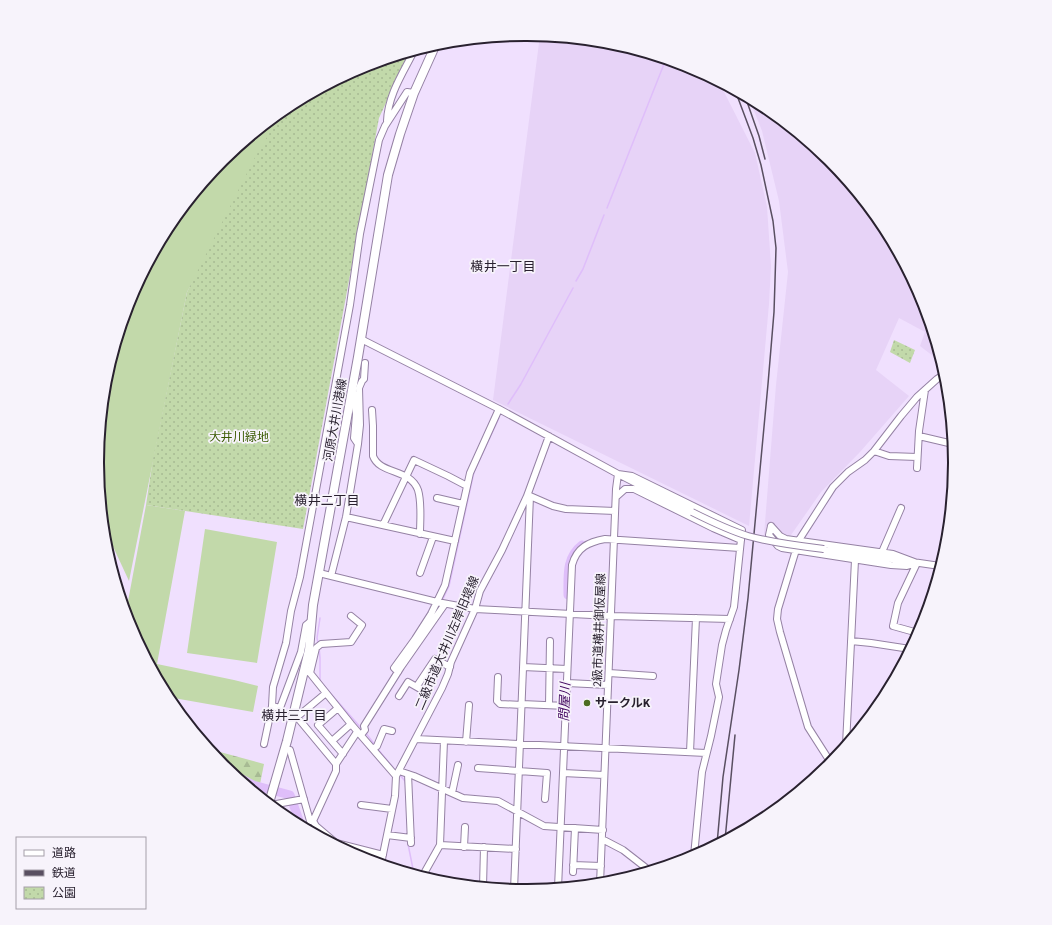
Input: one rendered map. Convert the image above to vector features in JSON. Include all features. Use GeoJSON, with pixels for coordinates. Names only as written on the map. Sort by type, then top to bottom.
{"type":"FeatureCollection","features":[{"type":"Feature","properties":{"kind":"main road","name":"河原大井川港線"},"geometry":{"type":"LineString","coordinates":[[271,799],[307,672],[311,621],[353,387],[388,175],[414,93],[433,52]]}},
{"type":"Feature","properties":{"kind":"street"},"geometry":{"type":"LineString","coordinates":[[387,122],[387,111],[394,89],[411,57]]}},
{"type":"Feature","properties":{"kind":"street"},"geometry":{"type":"LineString","coordinates":[[264,744],[272,706],[273,687],[286,643],[291,611],[300,577],[350,305],[360,234],[379,140],[387,122],[407,92],[414,93]]}},
{"type":"Feature","properties":{"kind":"street"},"geometry":{"type":"LineString","coordinates":[[361,339],[499,409],[618,474],[725,528],[747,536],[770,541],[916,564],[934,566]]}},
{"type":"Feature","properties":{"kind":"street"},"geometry":{"type":"LineString","coordinates":[[331,576],[346,517],[358,444],[360,425],[359,388],[364,379],[365,363]]}},
{"type":"Feature","properties":{"kind":"street"},"geometry":{"type":"LineString","coordinates":[[827,757],[808,727],[777,619],[778,609],[799,540],[833,488],[848,472],[865,460],[874,451],[901,416],[925,390],[939,378]]}},
{"type":"Feature","properties":{"kind":"street"},"geometry":{"type":"LineString","coordinates":[[353,387],[356,414],[354,438],[358,444]]}},
{"type":"Feature","properties":{"kind":"street"},"geometry":{"type":"LineString","coordinates":[[917,468],[919,436],[925,390]]}},
{"type":"Feature","properties":{"kind":"street"},"geometry":{"type":"LineString","coordinates":[[424,630],[445,585],[470,473],[499,409]]}},
{"type":"Feature","properties":{"kind":"street"},"geometry":{"type":"LineString","coordinates":[[372,410],[374,460],[382,466],[406,476],[416,485],[418,492],[420,534]]}},
{"type":"Feature","properties":{"kind":"street","name":"二級市道大井川左岸旧堤線"},"geometry":{"type":"LineString","coordinates":[[381,858],[395,796],[397,774],[442,688],[474,610],[480,591],[528,496],[549,436]]}},
{"type":"Feature","properties":{"kind":"street"},"geometry":{"type":"LineString","coordinates":[[919,436],[947,443]]}},
{"type":"Feature","properties":{"kind":"street"},"geometry":{"type":"LineString","coordinates":[[874,451],[889,456],[918,457]]}},
{"type":"Feature","properties":{"kind":"street"},"geometry":{"type":"LineString","coordinates":[[382,526],[414,460],[467,486]]}},
{"type":"Feature","properties":{"kind":"street"},"geometry":{"type":"LineString","coordinates":[[618,474],[632,476],[742,530],[734,607],[722,645],[716,684],[718,697],[711,736],[702,772],[695,849]]}},
{"type":"Feature","properties":{"kind":"street","name":"2級市道横井御仮屋線"},"geometry":{"type":"LineString","coordinates":[[600,877],[615,511],[618,474]]}},
{"type":"Feature","properties":{"kind":"street"},"geometry":{"type":"LineString","coordinates":[[616,498],[625,488],[634,489],[713,528],[741,540]]}},
{"type":"Feature","properties":{"kind":"street"},"geometry":{"type":"LineString","coordinates":[[514,884],[522,705],[528,496],[553,506],[566,509],[615,511]]}},
{"type":"Feature","properties":{"kind":"street"},"geometry":{"type":"LineString","coordinates":[[437,498],[463,504]]}},
{"type":"Feature","properties":{"kind":"street"},"geometry":{"type":"LineString","coordinates":[[882,552],[901,508]]}},
{"type":"Feature","properties":{"kind":"street"},"geometry":{"type":"LineString","coordinates":[[346,517],[455,541]]}},
{"type":"Feature","properties":{"kind":"street"},"geometry":{"type":"LineString","coordinates":[[771,526],[780,536],[786,539],[893,554],[916,564],[907,566],[891,565],[778,546],[769,535],[771,526]]}},
{"type":"Feature","properties":{"kind":"street"},"geometry":{"type":"LineString","coordinates":[[420,572],[432,537]]}},
{"type":"Feature","properties":{"kind":"street"},"geometry":{"type":"LineString","coordinates":[[558,883],[572,565],[576,553],[594,541],[614,540],[740,548]]}},
{"type":"Feature","properties":{"kind":"street"},"geometry":{"type":"LineString","coordinates":[[846,736],[855,560]]}},
{"type":"Feature","properties":{"kind":"street"},"geometry":{"type":"LineString","coordinates":[[912,631],[893,626],[898,603],[916,564]]}},
{"type":"Feature","properties":{"kind":"street"},"geometry":{"type":"LineString","coordinates":[[319,573],[474,610],[525,611],[611,616],[730,618]]}},
{"type":"Feature","properties":{"kind":"street"},"geometry":{"type":"LineString","coordinates":[[313,821],[336,771],[336,764],[359,734],[364,730],[364,726],[396,670],[424,630],[445,604]]}},
{"type":"Feature","properties":{"kind":"street"},"geometry":{"type":"LineString","coordinates":[[350,616],[362,625],[351,642],[321,644],[316,648],[307,672],[359,734],[397,774],[408,774],[463,798],[498,801],[544,826],[603,830]]}},
{"type":"Feature","properties":{"kind":"street"},"geometry":{"type":"LineString","coordinates":[[690,752],[696,618]]}},
{"type":"Feature","properties":{"kind":"street"},"geometry":{"type":"LineString","coordinates":[[272,706],[280,708],[301,652],[306,625],[311,621]]}},
{"type":"Feature","properties":{"kind":"street"},"geometry":{"type":"LineString","coordinates":[[548,705],[550,641]]}},
{"type":"Feature","properties":{"kind":"street"},"geometry":{"type":"LineString","coordinates":[[851,641],[904,648]]}},
{"type":"Feature","properties":{"kind":"street"},"geometry":{"type":"LineString","coordinates":[[399,696],[408,682],[420,688],[435,659],[450,667]]}},
{"type":"Feature","properties":{"kind":"street"},"geometry":{"type":"LineString","coordinates":[[523,668],[567,669]]}},
{"type":"Feature","properties":{"kind":"street"},"geometry":{"type":"LineString","coordinates":[[609,673],[653,676]]}},
{"type":"Feature","properties":{"kind":"street"},"geometry":{"type":"LineString","coordinates":[[498,677],[497,701],[500,704],[566,706]]}},
{"type":"Feature","properties":{"kind":"street"},"geometry":{"type":"LineString","coordinates":[[567,683],[608,685]]}},
{"type":"Feature","properties":{"kind":"street"},"geometry":{"type":"LineString","coordinates":[[326,693],[296,717],[336,764]]}},
{"type":"Feature","properties":{"kind":"street"},"geometry":{"type":"LineString","coordinates":[[466,742],[469,705]]}},
{"type":"Feature","properties":{"kind":"street"},"geometry":{"type":"LineString","coordinates":[[338,708],[318,725],[343,754]]}},
{"type":"Feature","properties":{"kind":"street"},"geometry":{"type":"LineString","coordinates":[[332,741],[351,724]]}},
{"type":"Feature","properties":{"kind":"street"},"geometry":{"type":"LineString","coordinates":[[373,749],[377,746],[384,729],[392,731]]}},
{"type":"Feature","properties":{"kind":"street"},"geometry":{"type":"LineString","coordinates":[[416,739],[706,753]]}},
{"type":"Feature","properties":{"kind":"street"},"geometry":{"type":"LineString","coordinates":[[425,872],[440,845],[444,741]]}},
{"type":"Feature","properties":{"kind":"street"},"geometry":{"type":"LineString","coordinates":[[290,750],[310,821],[313,821],[324,832]]}},
{"type":"Feature","properties":{"kind":"street"},"geometry":{"type":"LineString","coordinates":[[452,793],[458,765]]}},
{"type":"Feature","properties":{"kind":"street"},"geometry":{"type":"LineString","coordinates":[[478,768],[547,773],[545,799]]}},
{"type":"Feature","properties":{"kind":"street"},"geometry":{"type":"LineString","coordinates":[[563,773],[604,775]]}},
{"type":"Feature","properties":{"kind":"street"},"geometry":{"type":"LineString","coordinates":[[387,835],[411,840],[408,774]]}},
{"type":"Feature","properties":{"kind":"street"},"geometry":{"type":"LineString","coordinates":[[277,803],[304,799]]}},
{"type":"Feature","properties":{"kind":"street"},"geometry":{"type":"LineString","coordinates":[[361,805],[392,809]]}},
{"type":"Feature","properties":{"kind":"street"},"geometry":{"type":"LineString","coordinates":[[464,847],[465,827]]}},
{"type":"Feature","properties":{"kind":"street"},"geometry":{"type":"LineString","coordinates":[[573,872],[575,828]]}},
{"type":"Feature","properties":{"kind":"street"},"geometry":{"type":"LineString","coordinates":[[602,839],[623,850],[646,867]]}},
{"type":"Feature","properties":{"kind":"street"},"geometry":{"type":"LineString","coordinates":[[440,845],[516,849]]}},
{"type":"Feature","properties":{"kind":"street"},"geometry":{"type":"LineString","coordinates":[[355,847],[382,854]]}},
{"type":"Feature","properties":{"kind":"street"},"geometry":{"type":"LineString","coordinates":[[483,881],[484,847]]}},
{"type":"Feature","properties":{"kind":"street"},"geometry":{"type":"LineString","coordinates":[[573,865],[601,866]]}},
{"type":"Feature","properties":{"kind":"shaded area"},"geometry":{"type":"Polygon","coordinates":[[[539,41],[581,45],[635,55],[687,73],[723,90],[755,153],[767,207],[771,266],[769,304],[749,526],[493,400],[539,41]]]}},
{"type":"Feature","properties":{"kind":"shaded area"},"geometry":{"type":"Polygon","coordinates":[[[753,107],[783,128],[824,164],[860,206],[876,228],[904,276],[925,327],[934,357],[920,346],[925,332],[899,318],[876,370],[909,396],[860,452],[821,492],[791,535],[764,535],[776,385],[788,272],[779,201],[762,131],[753,107]]]}},
{"type":"Feature","properties":{"kind":"green space","name":"大井川緑地"},"geometry":{"type":"Polygon","coordinates":[[[407,58],[379,118],[303,529],[146,505],[153,459],[187,292],[254,159],[275,124],[292,112],[315,97],[340,84],[365,73],[407,58]]]}},
{"type":"Feature","properties":{"kind":"green space"},"geometry":{"type":"Polygon","coordinates":[[[285,117],[187,292],[129,581],[113,545],[108,518],[104,462],[108,407],[119,353],[127,327],[148,276],[176,228],[192,206],[228,164],[269,128],[285,117]]]}},
{"type":"Feature","properties":{"kind":"green space"},"geometry":{"type":"Polygon","coordinates":[[[894,340],[915,350],[910,363],[890,352],[894,340]]]}},
{"type":"Feature","properties":{"kind":"green space"},"geometry":{"type":"Polygon","coordinates":[[[146,505],[185,511],[157,664],[258,686],[253,712],[177,699],[148,649],[128,601],[146,505]]]}},
{"type":"Feature","properties":{"kind":"green space"},"geometry":{"type":"Polygon","coordinates":[[[205,529],[277,542],[257,663],[187,653],[205,529]]]}},
{"type":"Feature","properties":{"kind":"green space"},"geometry":{"type":"Polygon","coordinates":[[[220,752],[264,764],[259,789],[220,752]]]}},
{"type":"Feature","properties":{"kind":"waterway"},"geometry":{"type":"LineString","coordinates":[[607,208],[664,64]]}},
{"type":"Feature","properties":{"kind":"waterway"},"geometry":{"type":"LineString","coordinates":[[576,281],[583,269],[604,215]]}},
{"type":"Feature","properties":{"kind":"waterway"},"geometry":{"type":"LineString","coordinates":[[508,404],[521,384],[573,288]]}},
{"type":"Feature","properties":{"kind":"waterway"},"geometry":{"type":"LineString","coordinates":[[442,601],[449,586],[474,472],[499,418]]}},
{"type":"Feature","properties":{"kind":"waterway","name":"問屋川"},"geometry":{"type":"LineString","coordinates":[[568,595],[569,567],[573,555],[582,545]]}},
{"type":"Feature","properties":{"kind":"waterway"},"geometry":{"type":"LineString","coordinates":[[436,611],[440,604]]}},
{"type":"Feature","properties":{"kind":"waterway"},"geometry":{"type":"LineString","coordinates":[[318,643],[317,638],[320,618]]}},
{"type":"Feature","properties":{"kind":"waterway"},"geometry":{"type":"LineString","coordinates":[[319,647],[320,681]]}},
{"type":"Feature","properties":{"kind":"waterway"},"geometry":{"type":"LineString","coordinates":[[324,686],[362,729]]}},
{"type":"Feature","properties":{"kind":"waterway"},"geometry":{"type":"LineString","coordinates":[[365,732],[375,745]]}},
{"type":"Feature","properties":{"kind":"waterway"},"geometry":{"type":"LineString","coordinates":[[377,748],[396,771]]}},
{"type":"Feature","properties":{"kind":"waterway"},"geometry":{"type":"LineString","coordinates":[[399,774],[405,781],[406,786]]}},
{"type":"Feature","properties":{"kind":"waterway"},"geometry":{"type":"LineString","coordinates":[[256,786],[290,795],[298,817]]}},
{"type":"Feature","properties":{"kind":"waterway"},"geometry":{"type":"LineString","coordinates":[[316,822],[320,813]]}},
{"type":"Feature","properties":{"kind":"waterway"},"geometry":{"type":"LineString","coordinates":[[408,844],[413,869]]}},
{"type":"Feature","properties":{"kind":"railway"},"geometry":{"type":"LineString","coordinates":[[718,838],[723,777],[748,598],[774,312],[776,248],[773,221],[761,165],[753,138],[738,98]]}},
{"type":"Feature","properties":{"kind":"railway"},"geometry":{"type":"LineString","coordinates":[[748,104],[765,159]]}},
{"type":"Feature","properties":{"kind":"railway"},"geometry":{"type":"LineString","coordinates":[[726,834],[735,735]]}},
{"type":"Feature","properties":{"kind":"place","name":"サークルK"},"geometry":{"type":"Point","coordinates":[587,703]}},
{"type":"Feature","properties":{"kind":"district","name":"横井一丁目"},"geometry":{"type":"Point","coordinates":[503,266]}},
{"type":"Feature","properties":{"kind":"district","name":"横井二丁目"},"geometry":{"type":"Point","coordinates":[327,500]}},
{"type":"Feature","properties":{"kind":"district","name":"横井三丁目"},"geometry":{"type":"Point","coordinates":[294,715]}}]}
